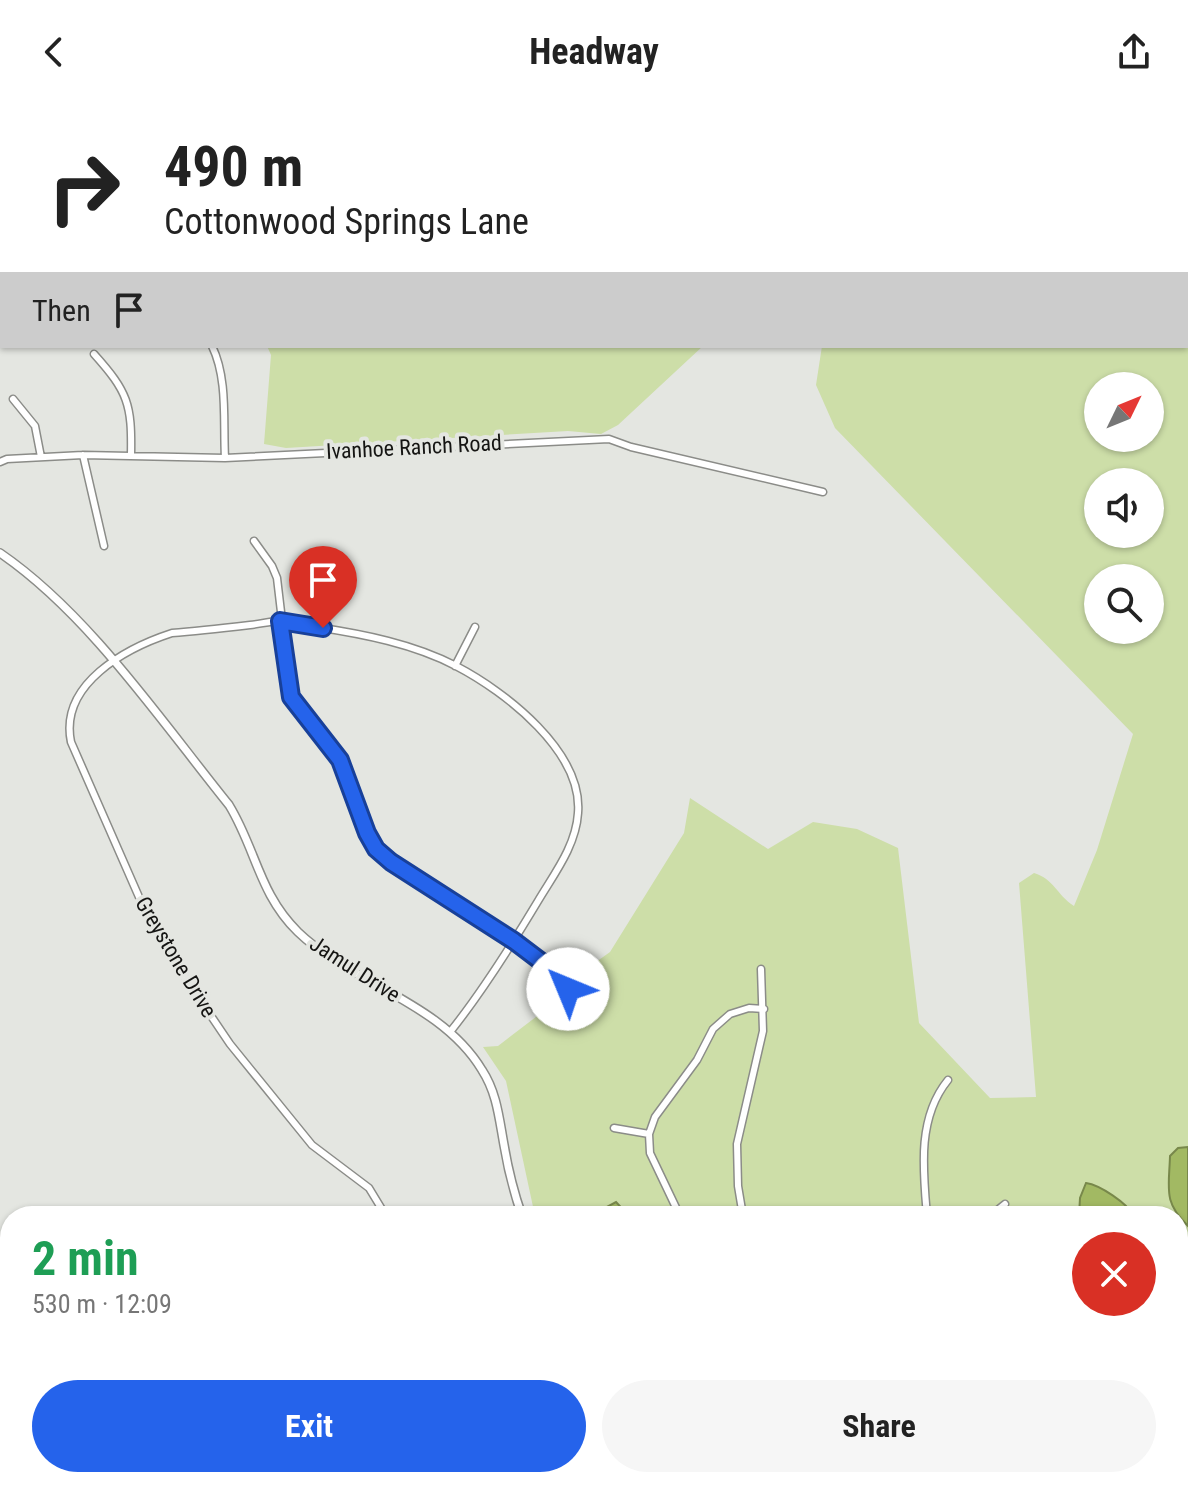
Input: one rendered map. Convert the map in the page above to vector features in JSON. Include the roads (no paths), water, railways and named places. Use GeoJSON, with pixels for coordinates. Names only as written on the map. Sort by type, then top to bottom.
{"type":"FeatureCollection","features":[{"type":"Feature","properties":{"kind":"street"},"geometry":{"type":"LineString","coordinates":[[213,348],[221,377],[225,458]]}},
{"type":"Feature","properties":{"kind":"street"},"geometry":{"type":"LineString","coordinates":[[94,354],[116,379],[128,404],[131,455]]}},
{"type":"Feature","properties":{"kind":"street"},"geometry":{"type":"LineString","coordinates":[[13,399],[35,426],[41,457]]}},
{"type":"Feature","properties":{"kind":"street","name":"Ivanhoe Ranch Road"},"geometry":{"type":"LineString","coordinates":[[0,462],[83,455],[225,458],[609,439],[631,447],[823,492]]}},
{"type":"Feature","properties":{"kind":"street"},"geometry":{"type":"LineString","coordinates":[[83,455],[104,546]]}},
{"type":"Feature","properties":{"kind":"street"},"geometry":{"type":"LineString","coordinates":[[254,541],[277,578],[291,697],[340,760],[372,844],[391,862],[514,941],[551,969],[568,989]]}},
{"type":"Feature","properties":{"kind":"street","name":"Jamul Drive"},"geometry":{"type":"LineString","coordinates":[[0,553],[46,589],[114,662],[229,805],[240,822],[266,891],[287,921],[314,945],[450,1032],[473,1056],[492,1088],[519,1206]]}},
{"type":"Feature","properties":{"kind":"street","name":"Greystone Drive"},"geometry":{"type":"LineString","coordinates":[[380,1206],[369,1188],[312,1145],[238,1053],[182,973],[137,893],[69,735],[70,716],[77,696],[88,682],[133,649],[172,633],[280,621],[382,640],[455,666],[490,688],[554,745],[567,763],[577,788],[578,815],[571,843],[514,941],[450,1032]]}},
{"type":"Feature","properties":{"kind":"street"},"geometry":{"type":"LineString","coordinates":[[455,666],[475,627]]}},
{"type":"Feature","properties":{"kind":"street"},"geometry":{"type":"LineString","coordinates":[[742,1206],[736,1160],[738,1131],[757,1059],[764,1009],[761,969]]}},
{"type":"Feature","properties":{"kind":"street"},"geometry":{"type":"LineString","coordinates":[[675,1206],[656,1170],[650,1153],[649,1134],[664,1102],[678,1089],[713,1029],[730,1014],[749,1008],[764,1009]]}},
{"type":"Feature","properties":{"kind":"street"},"geometry":{"type":"LineString","coordinates":[[926,1206],[923,1149],[926,1128],[939,1091],[948,1080]]}},
{"type":"Feature","properties":{"kind":"street"},"geometry":{"type":"LineString","coordinates":[[614,1128],[649,1134]]}}]}
